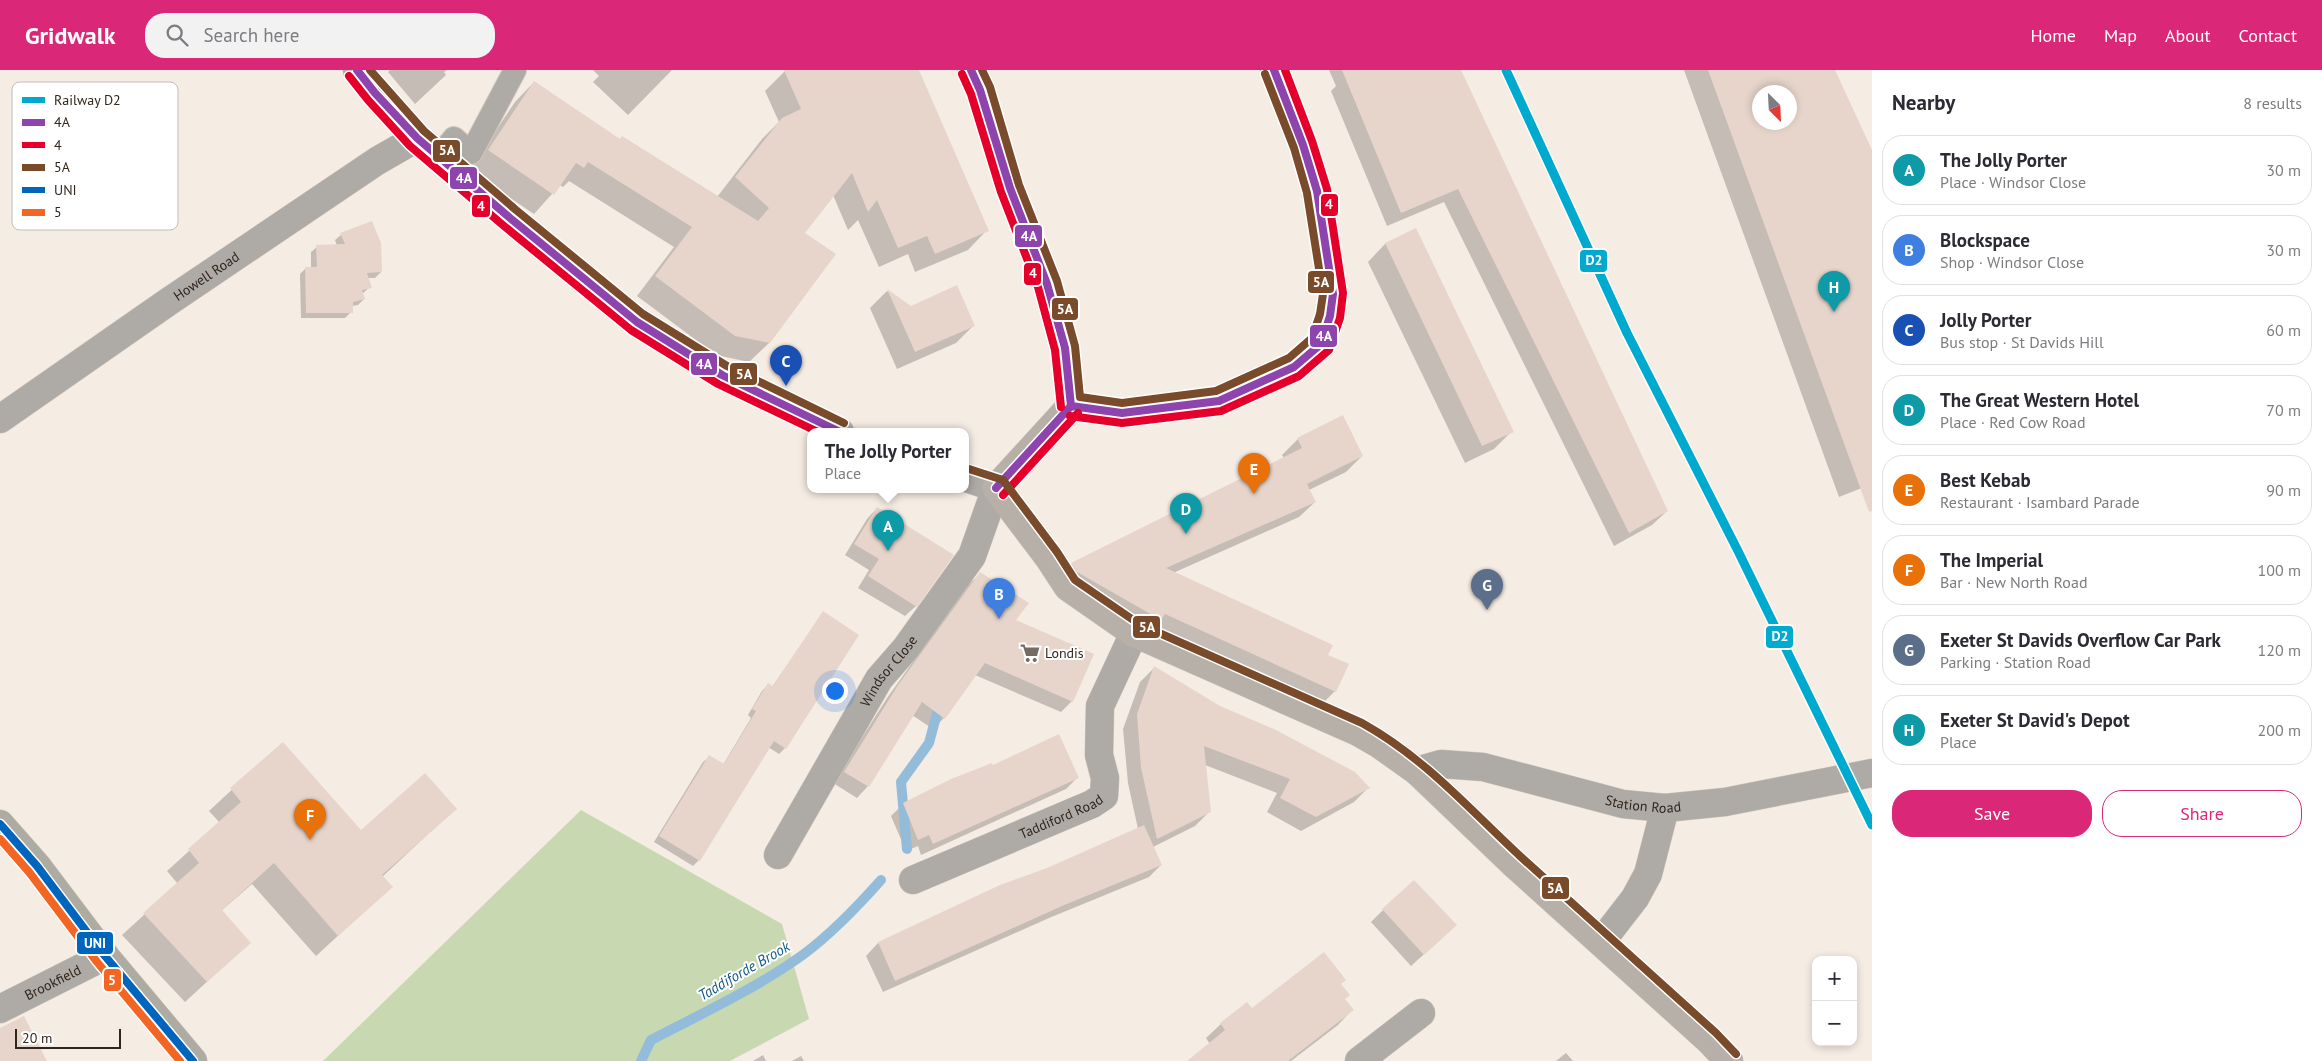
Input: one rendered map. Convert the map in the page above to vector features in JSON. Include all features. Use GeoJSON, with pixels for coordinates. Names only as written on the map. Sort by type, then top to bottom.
{"type":"FeatureCollection","features":[{"type":"Feature","properties":{"kind":"highway"},"geometry":{"type":"LineString","coordinates":[[971,70],[980,90],[1010,188],[1047,284],[1065,348],[1071,406],[996,488],[1049,558],[1068,587],[1134,633],[1358,732],[1379,744],[1417,771],[1513,864],[1709,1040],[1729,1061]]}},
{"type":"Feature","properties":{"kind":"main road"},"geometry":{"type":"LineString","coordinates":[[0,824],[37,866],[105,956],[193,1061]]}},
{"type":"Feature","properties":{"kind":"street"},"geometry":{"type":"LineString","coordinates":[[357,70],[375,94],[416,138],[637,322],[722,375],[832,428]]}},
{"type":"Feature","properties":{"kind":"street"},"geometry":{"type":"LineString","coordinates":[[439,156],[454,138],[471,153],[515,70]]}},
{"type":"Feature","properties":{"kind":"street"},"geometry":{"type":"LineString","coordinates":[[1071,406],[1122,413],[1219,401],[1294,367],[1321,344],[1330,316],[1333,294],[1317,191],[1303,145],[1274,70]]}},
{"type":"Feature","properties":{"kind":"street","name":"Howell Road"},"geometry":{"type":"LineString","coordinates":[[0,419],[184,291],[377,161],[416,138]]}},
{"type":"Feature","properties":{"kind":"street"},"geometry":{"type":"LineString","coordinates":[[969,479],[996,488]]}},
{"type":"Feature","properties":{"kind":"street","name":"Windsor Close"},"geometry":{"type":"LineString","coordinates":[[778,855],[880,679],[906,648],[972,556],[996,488]]}},
{"type":"Feature","properties":{"kind":"street","name":"Taddiford Road"},"geometry":{"type":"LineString","coordinates":[[913,880],[1092,804],[1104,796],[1106,778],[1099,755],[1100,706],[1134,633]]}},
{"type":"Feature","properties":{"kind":"street","name":"Station Road"},"geometry":{"type":"LineString","coordinates":[[1417,771],[1442,764],[1484,768],[1623,804],[1664,808],[1725,802],[1872,773]]}},
{"type":"Feature","properties":{"kind":"street"},"geometry":{"type":"LineString","coordinates":[[1601,942],[1635,898],[1648,874],[1664,808]]}},
{"type":"Feature","properties":{"kind":"street","name":"Brookfield"},"geometry":{"type":"LineString","coordinates":[[0,1009],[105,956]]}},
{"type":"Feature","properties":{"kind":"street"},"geometry":{"type":"LineString","coordinates":[[1359,1061],[1421,1013]]}},
{"type":"Feature","properties":{"kind":"green space"},"geometry":{"type":"Polygon","coordinates":[[[581,810],[782,924],[809,1019],[730,1061],[323,1061],[581,810]]]}},
{"type":"Feature","properties":{"kind":"building"},"geometry":{"type":"Polygon","coordinates":[[[784,70],[919,70],[989,231],[935,254],[927,236],[898,248],[877,200],[868,212],[852,173],[805,233],[836,254],[770,343],[735,336],[655,276],[692,227],[588,162],[584,168],[576,163],[554,195],[488,150],[534,81],[620,139],[622,136],[758,221],[769,208],[735,177],[782,118],[801,109],[784,70]]]}},
{"type":"Feature","properties":{"kind":"building"},"geometry":{"type":"Polygon","coordinates":[[[1342,70],[1461,70],[1668,511],[1629,533],[1458,189],[1401,213],[1342,70]]]}},
{"type":"Feature","properties":{"kind":"building"},"geometry":{"type":"Polygon","coordinates":[[[1708,70],[1835,70],[1872,150],[1872,511],[1869,512],[1708,70]]]}},
{"type":"Feature","properties":{"kind":"building"},"geometry":{"type":"Polygon","coordinates":[[[372,221],[381,243],[382,272],[367,273],[372,288],[362,290],[365,299],[353,302],[353,313],[306,313],[305,267],[317,267],[316,245],[345,244],[340,233],[372,221]]]}},
{"type":"Feature","properties":{"kind":"building"},"geometry":{"type":"Polygon","coordinates":[[[1416,228],[1514,432],[1482,446],[1385,243],[1416,228]]]}},
{"type":"Feature","properties":{"kind":"building"},"geometry":{"type":"Polygon","coordinates":[[[957,285],[975,326],[915,352],[887,289],[911,306],[957,285]]]}},
{"type":"Feature","properties":{"kind":"building"},"geometry":{"type":"Polygon","coordinates":[[[1343,415],[1363,456],[1307,484],[1316,502],[1166,568],[1333,645],[1328,655],[1349,664],[1336,692],[1165,614],[1161,620],[1077,572],[1071,563],[1302,448],[1297,438],[1343,415]]]}},
{"type":"Feature","properties":{"kind":"building"},"geometry":{"type":"Polygon","coordinates":[[[877,507],[954,555],[917,607],[868,576],[879,559],[854,544],[877,507]]]}},
{"type":"Feature","properties":{"kind":"building"},"geometry":{"type":"Polygon","coordinates":[[[980,572],[1029,603],[1016,620],[1094,654],[1073,702],[985,663],[945,719],[922,702],[869,787],[844,772],[898,685],[980,572]]]}},
{"type":"Feature","properties":{"kind":"building"},"geometry":{"type":"Polygon","coordinates":[[[823,611],[859,635],[786,749],[774,741],[700,861],[659,836],[709,755],[724,764],[756,711],[752,709],[768,683],[773,686],[823,611]]]}},
{"type":"Feature","properties":{"kind":"building"},"geometry":{"type":"Polygon","coordinates":[[[1154,666],[1220,706],[1274,729],[1355,772],[1370,788],[1316,817],[1280,798],[1290,779],[1204,746],[1211,812],[1157,839],[1141,768],[1137,714],[1154,666]]]}},
{"type":"Feature","properties":{"kind":"building"},"geometry":{"type":"Polygon","coordinates":[[[1059,734],[1079,778],[933,844],[929,835],[918,840],[903,803],[951,779],[992,763],[993,765],[1059,734]]]}},
{"type":"Feature","properties":{"kind":"building"},"geometry":{"type":"Polygon","coordinates":[[[283,742],[361,830],[425,773],[457,809],[382,875],[393,887],[338,936],[274,863],[222,910],[251,943],[207,982],[143,913],[199,863],[188,849],[241,802],[230,788],[283,742]]]}},
{"type":"Feature","properties":{"kind":"building"},"geometry":{"type":"Polygon","coordinates":[[[1144,825],[1162,865],[1062,906],[895,981],[878,942],[1000,885],[1047,868],[1144,825]]]}},
{"type":"Feature","properties":{"kind":"building"},"geometry":{"type":"Polygon","coordinates":[[[1414,880],[1457,925],[1424,955],[1382,909],[1414,880]]]}},
{"type":"Feature","properties":{"kind":"building"},"geometry":{"type":"Polygon","coordinates":[[[1324,952],[1346,980],[1341,984],[1350,995],[1345,999],[1354,1010],[1288,1061],[1187,1061],[1225,1030],[1220,1023],[1247,1002],[1252,1008],[1324,952]]]}},
{"type":"Feature","properties":{"kind":"building"},"geometry":{"type":"Polygon","coordinates":[[[24,1016],[47,1061],[0,1061],[0,1028],[24,1016]]]}},
{"type":"Feature","properties":{"kind":"waterway","name":"Taddiforde Brook"},"geometry":{"type":"LineString","coordinates":[[907,849],[901,782],[929,743],[937,713]]}},
{"type":"Feature","properties":{"kind":"waterway","name":"Taddiforde Brook"},"geometry":{"type":"LineString","coordinates":[[641,1061],[651,1040],[749,989],[804,954],[844,919],[881,880]]}},
{"type":"Feature","properties":{"kind":"rail line","name":"D2"},"geometry":{"type":"LineString","coordinates":[[1506,70],[1627,333],[1737,549],[1872,825]]}},
{"type":"Feature","properties":{"kind":"transit line","name":"4A"},"geometry":{"type":"LineString","coordinates":[[357,70],[375,93],[417,138],[510,218],[637,322],[722,375],[832,428]]}},
{"type":"Feature","properties":{"kind":"transit line","name":"5A"},"geometry":{"type":"LineString","coordinates":[[370,70],[424,131],[516,210],[643,314],[727,366],[844,423]]}},
{"type":"Feature","properties":{"kind":"transit line","name":"4A"},"geometry":{"type":"LineString","coordinates":[[971,70],[980,90],[1010,188],[1047,284],[1065,348],[1071,406]]}},
{"type":"Feature","properties":{"kind":"transit line","name":"5A"},"geometry":{"type":"LineString","coordinates":[[982,70],[990,87],[1019,185],[1057,281],[1075,346],[1080,397],[1122,403],[1216,391],[1289,358],[1312,338],[1320,314],[1323,294],[1307,193],[1294,148],[1265,74]]}},
{"type":"Feature","properties":{"kind":"transit line","name":"4A"},"geometry":{"type":"LineString","coordinates":[[1071,406],[1122,413],[1219,401],[1294,367],[1321,344],[1330,316],[1333,294],[1317,191],[1303,145],[1274,70]]}},
{"type":"Feature","properties":{"kind":"transit line","name":"4"},"geometry":{"type":"LineString","coordinates":[[1070,416],[1122,423],[1221,411],[1299,376],[1329,350],[1340,318],[1343,293],[1327,189],[1312,141],[1285,70]]}},
{"type":"Feature","properties":{"kind":"transit line","name":"4"},"geometry":{"type":"LineString","coordinates":[[962,74],[971,94],[1001,192],[1038,287],[1055,350],[1061,407]]}},
{"type":"Feature","properties":{"kind":"transit line","name":"4"},"geometry":{"type":"LineString","coordinates":[[349,76],[410,146],[631,330],[718,384],[810,428]]}},
{"type":"Feature","properties":{"kind":"transit line","name":"4A"},"geometry":{"type":"LineString","coordinates":[[996,488],[1071,406]]}},
{"type":"Feature","properties":{"kind":"transit line","name":"4"},"geometry":{"type":"LineString","coordinates":[[1003,495],[1078,413]]}},
{"type":"Feature","properties":{"kind":"transit line","name":"5A"},"geometry":{"type":"LineString","coordinates":[[969,469],[1003,480],[1057,552],[1075,580],[1139,624],[1362,723],[1406,752],[1446,785],[1521,857],[1716,1033],[1736,1054]]}},
{"type":"Feature","properties":{"kind":"transit line","name":"UNI"},"geometry":{"type":"LineString","coordinates":[[0,824],[37,866],[105,956],[193,1061]]}},
{"type":"Feature","properties":{"kind":"transit line","name":"5"},"geometry":{"type":"LineString","coordinates":[[0,839],[29,872],[97,962],[180,1061]]}},
{"type":"Feature","properties":{"kind":"place","name":"Exeter St David's Depot"},"geometry":{"type":"Point","coordinates":[1834,312]}},
{"type":"Feature","properties":{"kind":"place","name":"Jolly Porter"},"geometry":{"type":"Point","coordinates":[786,386]}},
{"type":"Feature","properties":{"kind":"place","name":"Best Kebab"},"geometry":{"type":"Point","coordinates":[1254,494]}},
{"type":"Feature","properties":{"kind":"place","name":"The Great Western Hotel"},"geometry":{"type":"Point","coordinates":[1186,534]}},
{"type":"Feature","properties":{"kind":"place","name":"The Jolly Porter"},"geometry":{"type":"Point","coordinates":[888,551]}},
{"type":"Feature","properties":{"kind":"place","name":"Exeter St Davids Overflow Car Park"},"geometry":{"type":"Point","coordinates":[1487,610]}},
{"type":"Feature","properties":{"kind":"place","name":"Blockspace"},"geometry":{"type":"Point","coordinates":[999,619]}},
{"type":"Feature","properties":{"kind":"place","name":"Londis"},"geometry":{"type":"Point","coordinates":[1030,653]}},
{"type":"Feature","properties":{"kind":"place","name":"The Imperial"},"geometry":{"type":"Point","coordinates":[310,840]}}]}
